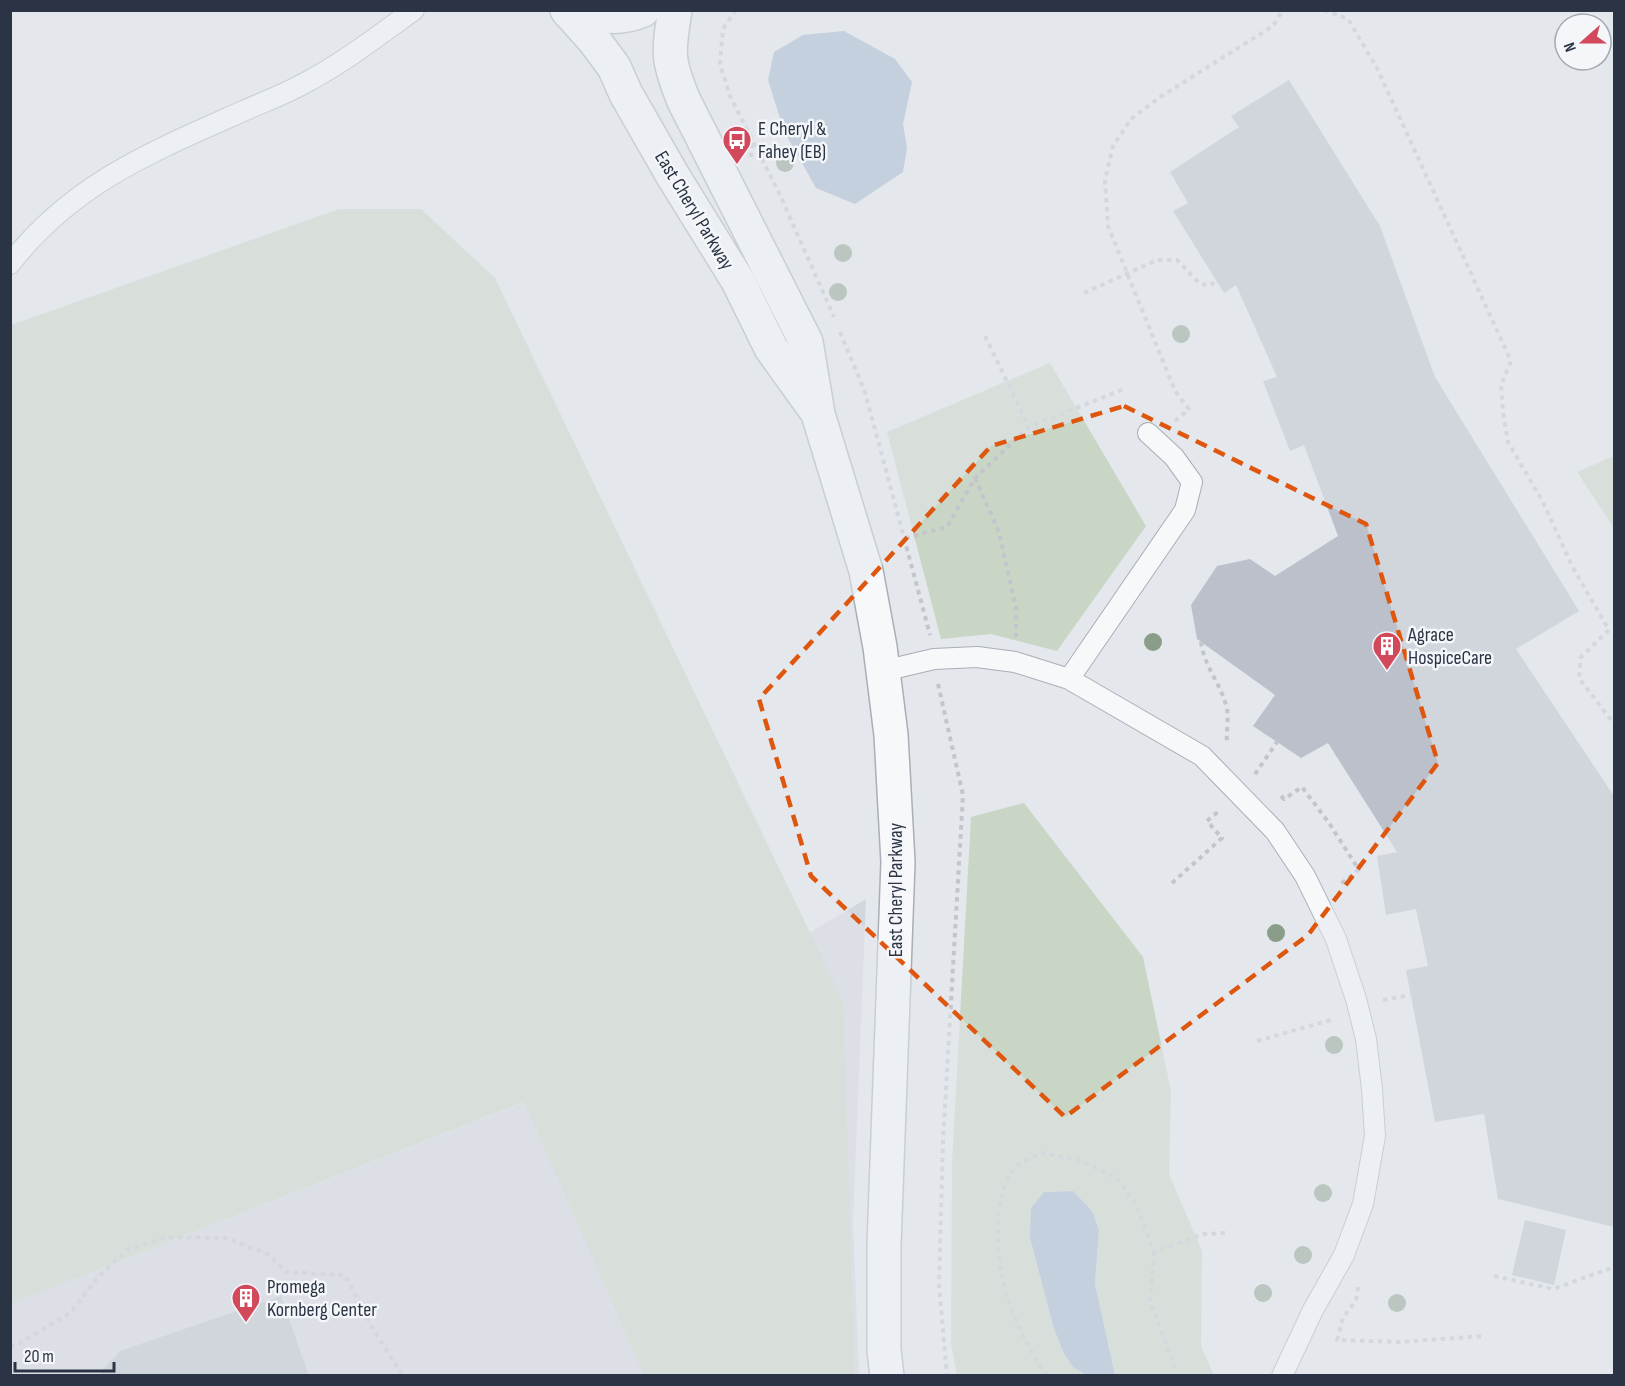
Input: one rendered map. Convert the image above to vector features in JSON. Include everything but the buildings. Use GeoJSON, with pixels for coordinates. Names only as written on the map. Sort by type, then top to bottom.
{"type":"FeatureCollection","features":[{"type":"Feature","properties":{"kind":"street","name":"East Cheryl Parkway"},"geometry":{"type":"LineString","coordinates":[[567,10],[614,67],[626,94],[673,176],[738,280],[771,348],[818,414]]}},
{"type":"Feature","properties":{"kind":"street"},"geometry":{"type":"LineString","coordinates":[[579,10],[603,17],[632,15],[643,10]]}},
{"type":"Feature","properties":{"kind":"street","name":"East Cheryl Parkway"},"geometry":{"type":"LineString","coordinates":[[675,10],[669,50],[671,71],[806,342],[818,414],[866,571],[884,671],[891,735],[898,862],[884,1245],[884,1350],[887,1376]]}},
{"type":"Feature","properties":{"kind":"lane"},"geometry":{"type":"LineString","coordinates":[[10,264],[27,243],[68,205],[111,174],[173,142],[302,85],[342,62],[414,10]]}},
{"type":"Feature","properties":{"kind":"lane"},"geometry":{"type":"LineString","coordinates":[[1069,679],[1185,510],[1191,482],[1174,457],[1151,436]]}},
{"type":"Feature","properties":{"kind":"lane"},"geometry":{"type":"LineString","coordinates":[[884,671],[934,659],[977,657],[1015,662],[1069,679],[1202,756],[1275,831],[1305,876],[1336,939],[1361,1021],[1372,1089],[1375,1136],[1363,1204],[1344,1256],[1313,1310],[1282,1376]]}},
{"type":"Feature","properties":{"kind":"path"},"geometry":{"type":"LineString","coordinates":[[1151,436],[1189,409],[1175,391],[1108,226],[1105,180],[1113,146],[1131,119],[1160,97],[1273,26],[1282,10]]}},
{"type":"Feature","properties":{"kind":"path"},"geometry":{"type":"LineString","coordinates":[[1324,10],[1348,19],[1377,68],[1511,361],[1501,385],[1508,442],[1544,502],[1572,566],[1608,630],[1581,657],[1579,678],[1614,724]]}},
{"type":"Feature","properties":{"kind":"path"},"geometry":{"type":"LineString","coordinates":[[1084,292],[1157,260],[1177,260],[1198,282],[1208,286],[1216,282]]}},
{"type":"Feature","properties":{"kind":"path"},"geometry":{"type":"LineString","coordinates":[[985,336],[1029,427]]}},
{"type":"Feature","properties":{"kind":"path"},"geometry":{"type":"LineString","coordinates":[[905,538],[947,527],[975,478],[1029,427],[1124,389]]}},
{"type":"Feature","properties":{"kind":"path"},"geometry":{"type":"LineString","coordinates":[[975,478],[999,532],[1016,608],[1015,662]]}},
{"type":"Feature","properties":{"kind":"path"},"geometry":{"type":"LineString","coordinates":[[937,679],[963,795],[943,1140],[939,1285],[947,1376]]}},
{"type":"Feature","properties":{"kind":"path"},"geometry":{"type":"LineString","coordinates":[[1172,883],[1222,838],[1208,821],[1239,793],[1257,772],[1277,742]]}},
{"type":"Feature","properties":{"kind":"path"},"geometry":{"type":"LineString","coordinates":[[1257,1041],[1338,1018]]}},
{"type":"Feature","properties":{"kind":"path"},"geometry":{"type":"LineString","coordinates":[[1047,1376],[1028,1348],[1006,1297],[997,1247],[1000,1199],[1015,1168],[1042,1153],[1082,1161],[1117,1178],[1136,1205],[1154,1252],[1150,1301],[1175,1368],[1174,1376]]}},
{"type":"Feature","properties":{"kind":"path"},"geometry":{"type":"LineString","coordinates":[[1154,1252],[1203,1234],[1228,1233]]}},
{"type":"Feature","properties":{"kind":"path"},"geometry":{"type":"LineString","coordinates":[[10,1346],[20,1343],[70,1313],[98,1277],[127,1250],[166,1237],[226,1238],[268,1254],[286,1272],[345,1275],[373,1329],[403,1376]]}},
{"type":"Feature","properties":{"kind":"path"},"geometry":{"type":"LineString","coordinates":[[1494,1276],[1553,1288],[1614,1267]]}},
{"type":"Feature","properties":{"kind":"path"},"geometry":{"type":"LineString","coordinates":[[1360,1280],[1356,1300],[1343,1318],[1337,1340],[1400,1342],[1483,1336]]}},
{"type":"Feature","properties":{"kind":"highlighted area"},"geometry":{"type":"Polygon","coordinates":[[[1124,406],[1366,524],[1438,763],[1308,935],[1065,1117],[811,876],[759,699],[991,446],[1124,406]]]}},
{"type":"Feature","properties":{"kind":"shaded area"},"geometry":{"type":"Polygon","coordinates":[[[866,899],[853,1221],[859,1375],[11,1376],[11,1304],[525,1102],[866,899]]]}},
{"type":"Feature","properties":{"kind":"green space"},"geometry":{"type":"Polygon","coordinates":[[[339,209],[421,209],[495,278],[843,1001],[855,1375],[644,1375],[524,1102],[11,1304],[11,325],[339,209]]]}},
{"type":"Feature","properties":{"kind":"green space"},"geometry":{"type":"Polygon","coordinates":[[[1050,363],[1146,526],[1057,651],[991,634],[941,639],[887,432],[1050,363]]]}},
{"type":"Feature","properties":{"kind":"green space"},"geometry":{"type":"Polygon","coordinates":[[[1614,456],[1614,528],[1577,472],[1614,456]]]}},
{"type":"Feature","properties":{"kind":"green space"},"geometry":{"type":"Polygon","coordinates":[[[1024,803],[1143,957],[1171,1091],[1169,1174],[1202,1251],[1201,1346],[1214,1375],[1115,1375],[1095,1284],[1099,1230],[1092,1211],[1072,1191],[1044,1192],[1030,1238],[1054,1329],[1064,1354],[1073,1367],[1086,1375],[957,1376],[951,1344],[952,1162],[971,817],[1024,803]]]}},
{"type":"Feature","properties":{"kind":"water"},"geometry":{"type":"Polygon","coordinates":[[[844,31],[895,59],[912,82],[903,124],[907,148],[903,172],[855,204],[816,188],[784,131],[768,80],[774,52],[803,35],[844,31]]]}},
{"type":"Feature","properties":{"kind":"water"},"geometry":{"type":"Polygon","coordinates":[[[1073,1191],[1092,1211],[1099,1230],[1095,1284],[1115,1375],[1086,1375],[1073,1367],[1064,1354],[1054,1329],[1030,1238],[1031,1208],[1044,1192],[1073,1191]]]}},
{"type":"Feature","properties":{"kind":"place","name":"E Cheryl & Fahey (EB)"},"geometry":{"type":"Point","coordinates":[737,166]}},
{"type":"Feature","properties":{"kind":"place","name":"Agrace HospiceCare"},"geometry":{"type":"Point","coordinates":[1387,672]}},
{"type":"Feature","properties":{"kind":"place","name":"Promega Kornberg Center"},"geometry":{"type":"Point","coordinates":[246,1324]}}]}
